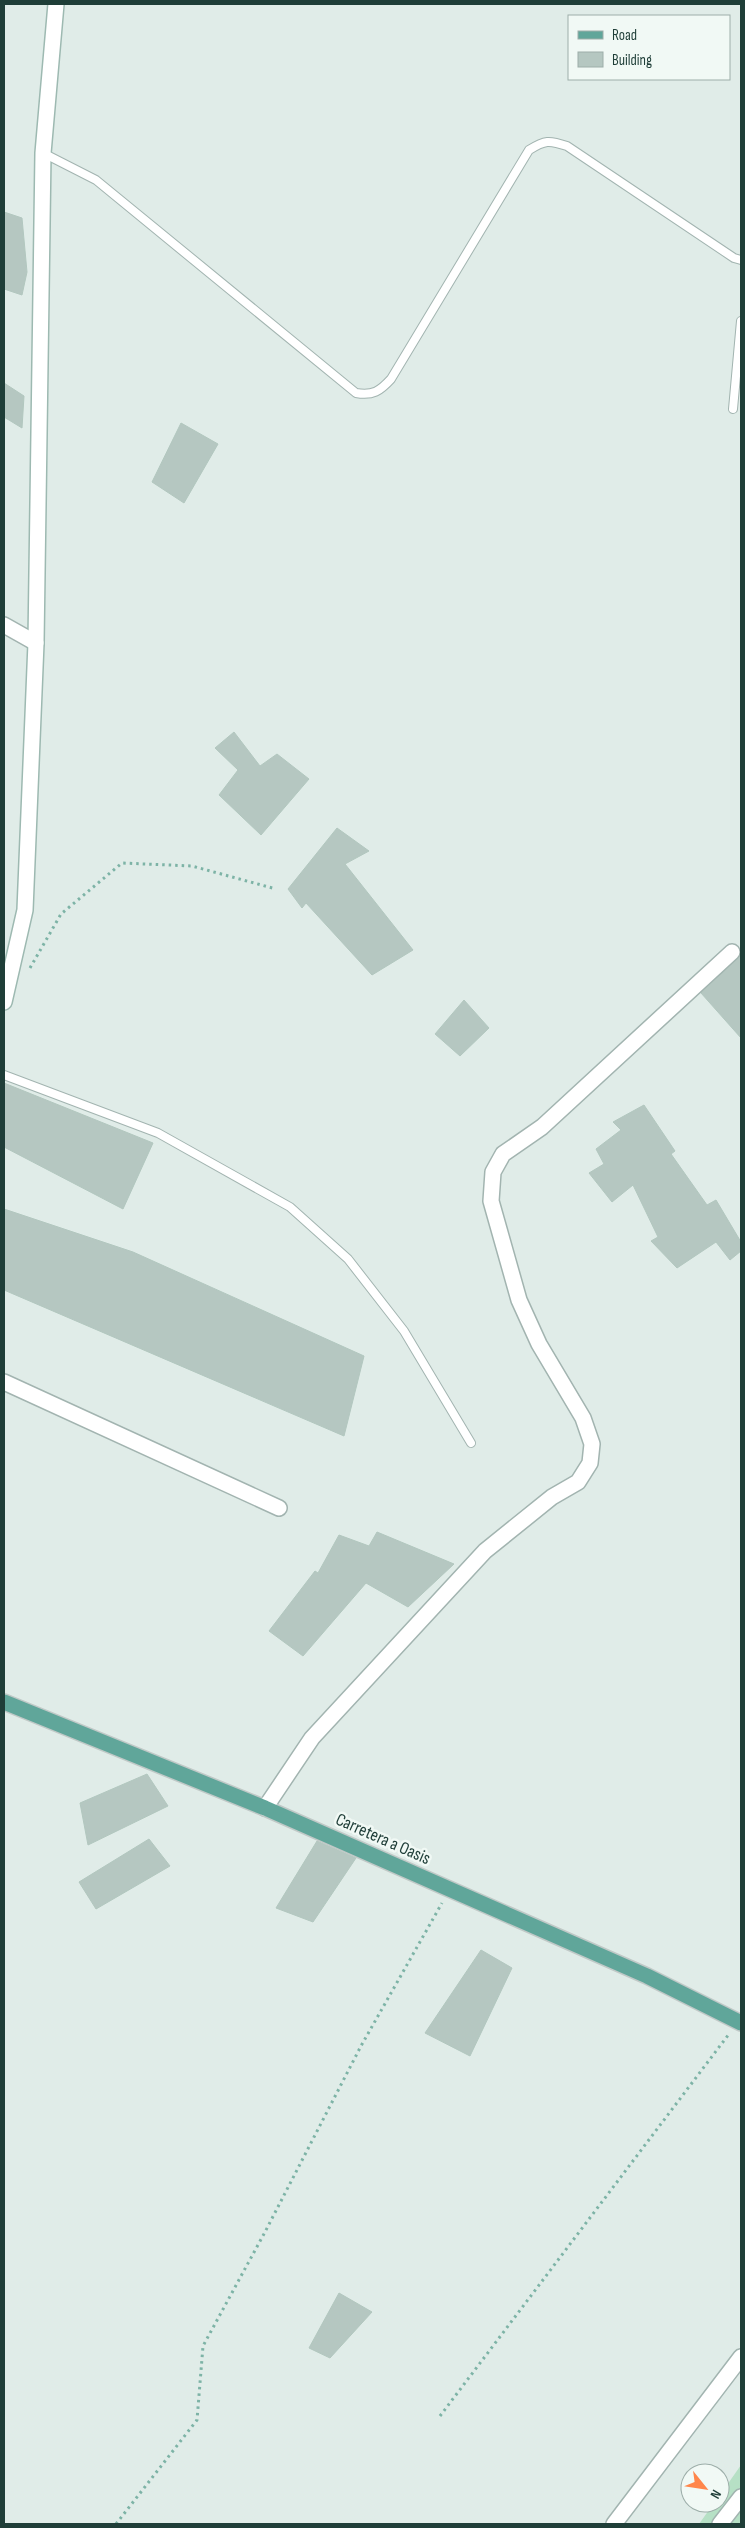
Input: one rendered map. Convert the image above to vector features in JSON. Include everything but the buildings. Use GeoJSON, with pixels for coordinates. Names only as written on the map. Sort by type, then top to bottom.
{"type":"FeatureCollection","features":[{"type":"Feature","properties":{"kind":"main road","name":"Carretera a Oasis"},"geometry":{"type":"LineString","coordinates":[[4,1702],[265,1808],[647,1976],[740,2022]]}},
{"type":"Feature","properties":{"kind":"street"},"geometry":{"type":"LineString","coordinates":[[4,1002],[25,910],[36,643],[43,154],[56,4]]}},
{"type":"Feature","properties":{"kind":"street"},"geometry":{"type":"LineString","coordinates":[[4,625],[36,643]]}},
{"type":"Feature","properties":{"kind":"street"},"geometry":{"type":"LineString","coordinates":[[265,1808],[312,1738],[485,1551],[552,1497],[578,1482],[590,1463],[592,1444],[583,1418],[539,1344],[519,1300],[491,1201],[493,1172],[503,1154],[542,1127],[732,952]]}},
{"type":"Feature","properties":{"kind":"street"},"geometry":{"type":"LineString","coordinates":[[4,1382],[279,1508]]}},
{"type":"Feature","properties":{"kind":"street"},"geometry":{"type":"LineString","coordinates":[[614,2524],[741,2357]]}},
{"type":"Feature","properties":{"kind":"street"},"geometry":{"type":"LineString","coordinates":[[720,2524],[741,2497]]}},
{"type":"Feature","properties":{"kind":"lane"},"geometry":{"type":"LineString","coordinates":[[43,154],[96,180],[356,394],[368,395],[381,390],[391,379],[529,150],[539,144],[552,140],[567,146],[734,258],[741,260]]}},
{"type":"Feature","properties":{"kind":"lane"},"geometry":{"type":"LineString","coordinates":[[733,409],[740,352],[741,321]]}},
{"type":"Feature","properties":{"kind":"lane"},"geometry":{"type":"LineString","coordinates":[[4,1075],[158,1133],[290,1207],[348,1259],[371,1288],[404,1332],[471,1443]]}},
{"type":"Feature","properties":{"kind":"path"},"geometry":{"type":"LineString","coordinates":[[28,971],[61,914],[122,863],[192,866],[276,889]]}},
{"type":"Feature","properties":{"kind":"path"},"geometry":{"type":"LineString","coordinates":[[116,2524],[197,2420],[203,2346],[361,2046],[450,1889]]}},
{"type":"Feature","properties":{"kind":"path"},"geometry":{"type":"LineString","coordinates":[[440,2416],[740,2022]]}},
{"type":"Feature","properties":{"kind":"green space"},"geometry":{"type":"Polygon","coordinates":[[[741,2465],[741,2524],[699,2524],[707,2513],[730,2513],[730,2481],[741,2465]]]}}]}
